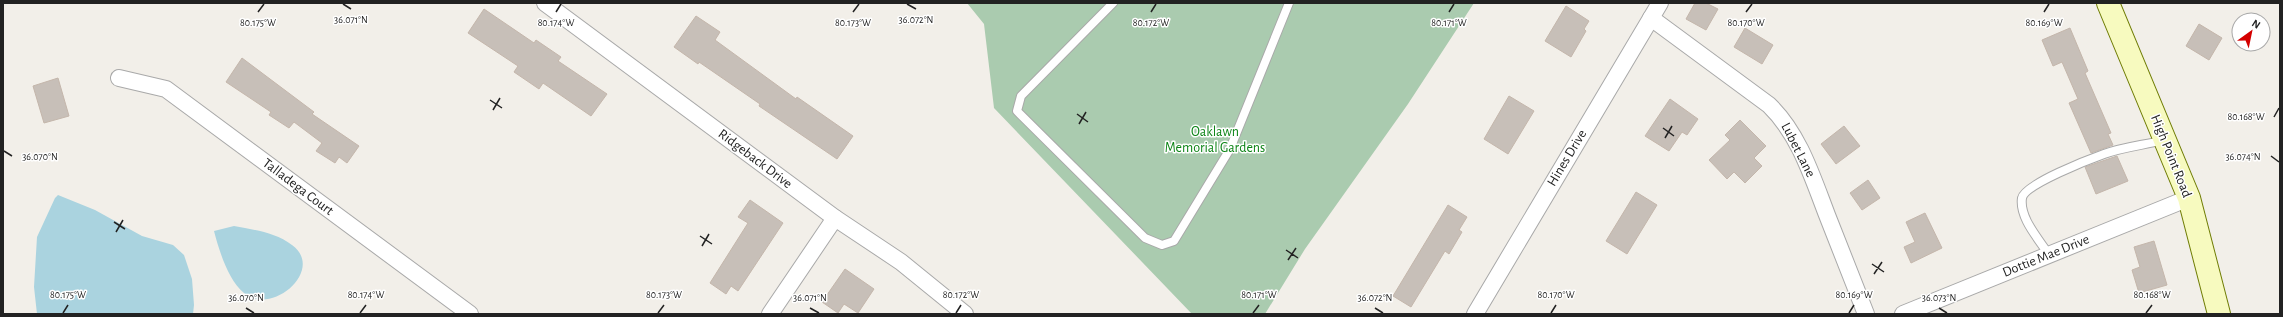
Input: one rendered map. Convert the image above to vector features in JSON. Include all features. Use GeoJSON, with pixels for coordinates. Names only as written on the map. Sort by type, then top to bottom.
{"type":"FeatureCollection","features":[{"type":"Feature","properties":{"kind":"main road","name":"High Point Road"},"geometry":{"type":"LineString","coordinates":[[2108,3],[2189,198],[2219,314]]}},
{"type":"Feature","properties":{"kind":"street","name":"Ridgeback Drive"},"geometry":{"type":"LineString","coordinates":[[545,3],[835,218],[901,262],[965,314]]}},
{"type":"Feature","properties":{"kind":"street","name":"Hines Drive"},"geometry":{"type":"LineString","coordinates":[[1475,314],[1660,3]]}},
{"type":"Feature","properties":{"kind":"street","name":"Lubet Lane"},"geometry":{"type":"LineString","coordinates":[[1651,18],[1769,105],[1782,117],[1792,131],[1812,177],[1866,314]]}},
{"type":"Feature","properties":{"kind":"street","name":"Talladega Court"},"geometry":{"type":"LineString","coordinates":[[119,78],[166,88],[470,314]]}},
{"type":"Feature","properties":{"kind":"street","name":"Dottie Mae Drive"},"geometry":{"type":"LineString","coordinates":[[1903,314],[2189,198]]}},
{"type":"Feature","properties":{"kind":"street"},"geometry":{"type":"LineString","coordinates":[[770,314],[835,218]]}},
{"type":"Feature","properties":{"kind":"lane"},"geometry":{"type":"LineString","coordinates":[[1113,3],[1021,96],[1017,111],[1145,238],[1162,245],[1174,241],[1230,149],[1289,3]]}},
{"type":"Feature","properties":{"kind":"lane"},"geometry":{"type":"LineString","coordinates":[[2048,255],[2024,215],[2022,197],[2026,190],[2050,177],[2106,153],[2165,140]]}},
{"type":"Feature","properties":{"kind":"green space","name":"Oaklawn Memorial Gardens"},"geometry":{"type":"Polygon","coordinates":[[[967,3],[1474,3],[1408,104],[1305,249],[1265,314],[1192,314],[994,108],[984,24],[967,3]]]}},
{"type":"Feature","properties":{"kind":"water"},"geometry":{"type":"Polygon","coordinates":[[[58,195],[95,210],[142,236],[173,245],[184,255],[192,279],[194,305],[193,314],[37,314],[34,287],[37,237],[55,198],[58,195]]]}},
{"type":"Feature","properties":{"kind":"water"},"geometry":{"type":"Polygon","coordinates":[[[234,226],[271,234],[292,245],[301,255],[303,266],[299,278],[291,287],[280,295],[268,299],[255,299],[244,293],[238,287],[225,264],[214,231],[234,226]]]}},
{"type":"Feature","properties":{"kind":"building"},"geometry":{"type":"Polygon","coordinates":[[[1695,3],[1706,3],[1718,9],[1706,30],[1686,19],[1695,3]]]}},
{"type":"Feature","properties":{"kind":"building"},"geometry":{"type":"Polygon","coordinates":[[[1566,6],[1589,21],[1584,29],[1586,31],[1571,57],[1545,41],[1566,6]]]}},
{"type":"Feature","properties":{"kind":"building"},"geometry":{"type":"Polygon","coordinates":[[[484,9],[534,43],[536,40],[561,57],[558,61],[607,94],[591,116],[543,83],[539,89],[514,72],[518,66],[468,33],[484,9]]]}},
{"type":"Feature","properties":{"kind":"building"},"geometry":{"type":"Polygon","coordinates":[[[696,16],[720,32],[715,40],[796,99],[797,97],[853,136],[837,159],[759,106],[760,104],[699,62],[698,64],[674,47],[696,16]]]}},
{"type":"Feature","properties":{"kind":"building"},"geometry":{"type":"Polygon","coordinates":[[[2199,24],[2222,38],[2209,60],[2186,46],[2199,24]]]}},
{"type":"Feature","properties":{"kind":"building"},"geometry":{"type":"Polygon","coordinates":[[[1745,28],[1773,45],[1762,64],[1734,47],[1745,28]]]}},
{"type":"Feature","properties":{"kind":"building"},"geometry":{"type":"Polygon","coordinates":[[[2070,28],[2088,71],[2085,73],[2111,133],[2108,134],[2113,145],[2091,153],[2069,103],[2078,99],[2062,62],[2053,66],[2042,40],[2070,28]]]}},
{"type":"Feature","properties":{"kind":"building"},"geometry":{"type":"Polygon","coordinates":[[[242,58],[314,112],[312,114],[359,146],[347,163],[339,157],[335,163],[316,151],[322,143],[294,122],[289,128],[269,115],[271,112],[226,82],[242,58]]]}},
{"type":"Feature","properties":{"kind":"building"},"geometry":{"type":"Polygon","coordinates":[[[58,78],[69,116],[44,123],[33,86],[58,78]]]}},
{"type":"Feature","properties":{"kind":"building"},"geometry":{"type":"Polygon","coordinates":[[[1509,96],[1534,111],[1508,154],[1484,139],[1509,96]]]}},
{"type":"Feature","properties":{"kind":"building"},"geometry":{"type":"Polygon","coordinates":[[[1670,99],[1698,119],[1687,135],[1682,132],[1669,151],[1645,136],[1670,99]]]}},
{"type":"Feature","properties":{"kind":"building"},"geometry":{"type":"Polygon","coordinates":[[[1740,120],[1766,146],[1754,158],[1762,166],[1745,183],[1734,172],[1727,179],[1709,160],[1730,140],[1725,135],[1740,120]]]}},
{"type":"Feature","properties":{"kind":"building"},"geometry":{"type":"Polygon","coordinates":[[[1844,126],[1860,146],[1836,164],[1821,144],[1844,126]]]}},
{"type":"Feature","properties":{"kind":"building"},"geometry":{"type":"Polygon","coordinates":[[[2117,156],[2128,181],[2096,194],[2085,167],[2117,156]]]}},
{"type":"Feature","properties":{"kind":"building"},"geometry":{"type":"Polygon","coordinates":[[[1868,180],[1880,198],[1862,210],[1850,193],[1868,180]]]}},
{"type":"Feature","properties":{"kind":"building"},"geometry":{"type":"Polygon","coordinates":[[[1636,192],[1657,205],[1627,254],[1606,241],[1636,192]]]}},
{"type":"Feature","properties":{"kind":"building"},"geometry":{"type":"Polygon","coordinates":[[[750,200],[783,223],[738,291],[731,286],[726,294],[710,283],[748,223],[738,217],[750,200]]]}},
{"type":"Feature","properties":{"kind":"building"},"geometry":{"type":"Polygon","coordinates":[[[1448,205],[1467,217],[1459,230],[1462,232],[1449,254],[1445,251],[1411,307],[1393,296],[1448,205]]]}},
{"type":"Feature","properties":{"kind":"building"},"geometry":{"type":"Polygon","coordinates":[[[1925,213],[1942,248],[1911,263],[1904,247],[1915,242],[1906,222],[1925,213]]]}},
{"type":"Feature","properties":{"kind":"building"},"geometry":{"type":"Polygon","coordinates":[[[2154,241],[2167,285],[2139,293],[2132,270],[2140,267],[2134,247],[2154,241]]]}},
{"type":"Feature","properties":{"kind":"building"},"geometry":{"type":"Polygon","coordinates":[[[845,269],[874,289],[858,313],[844,304],[838,313],[822,302],[845,269]]]}}]}
